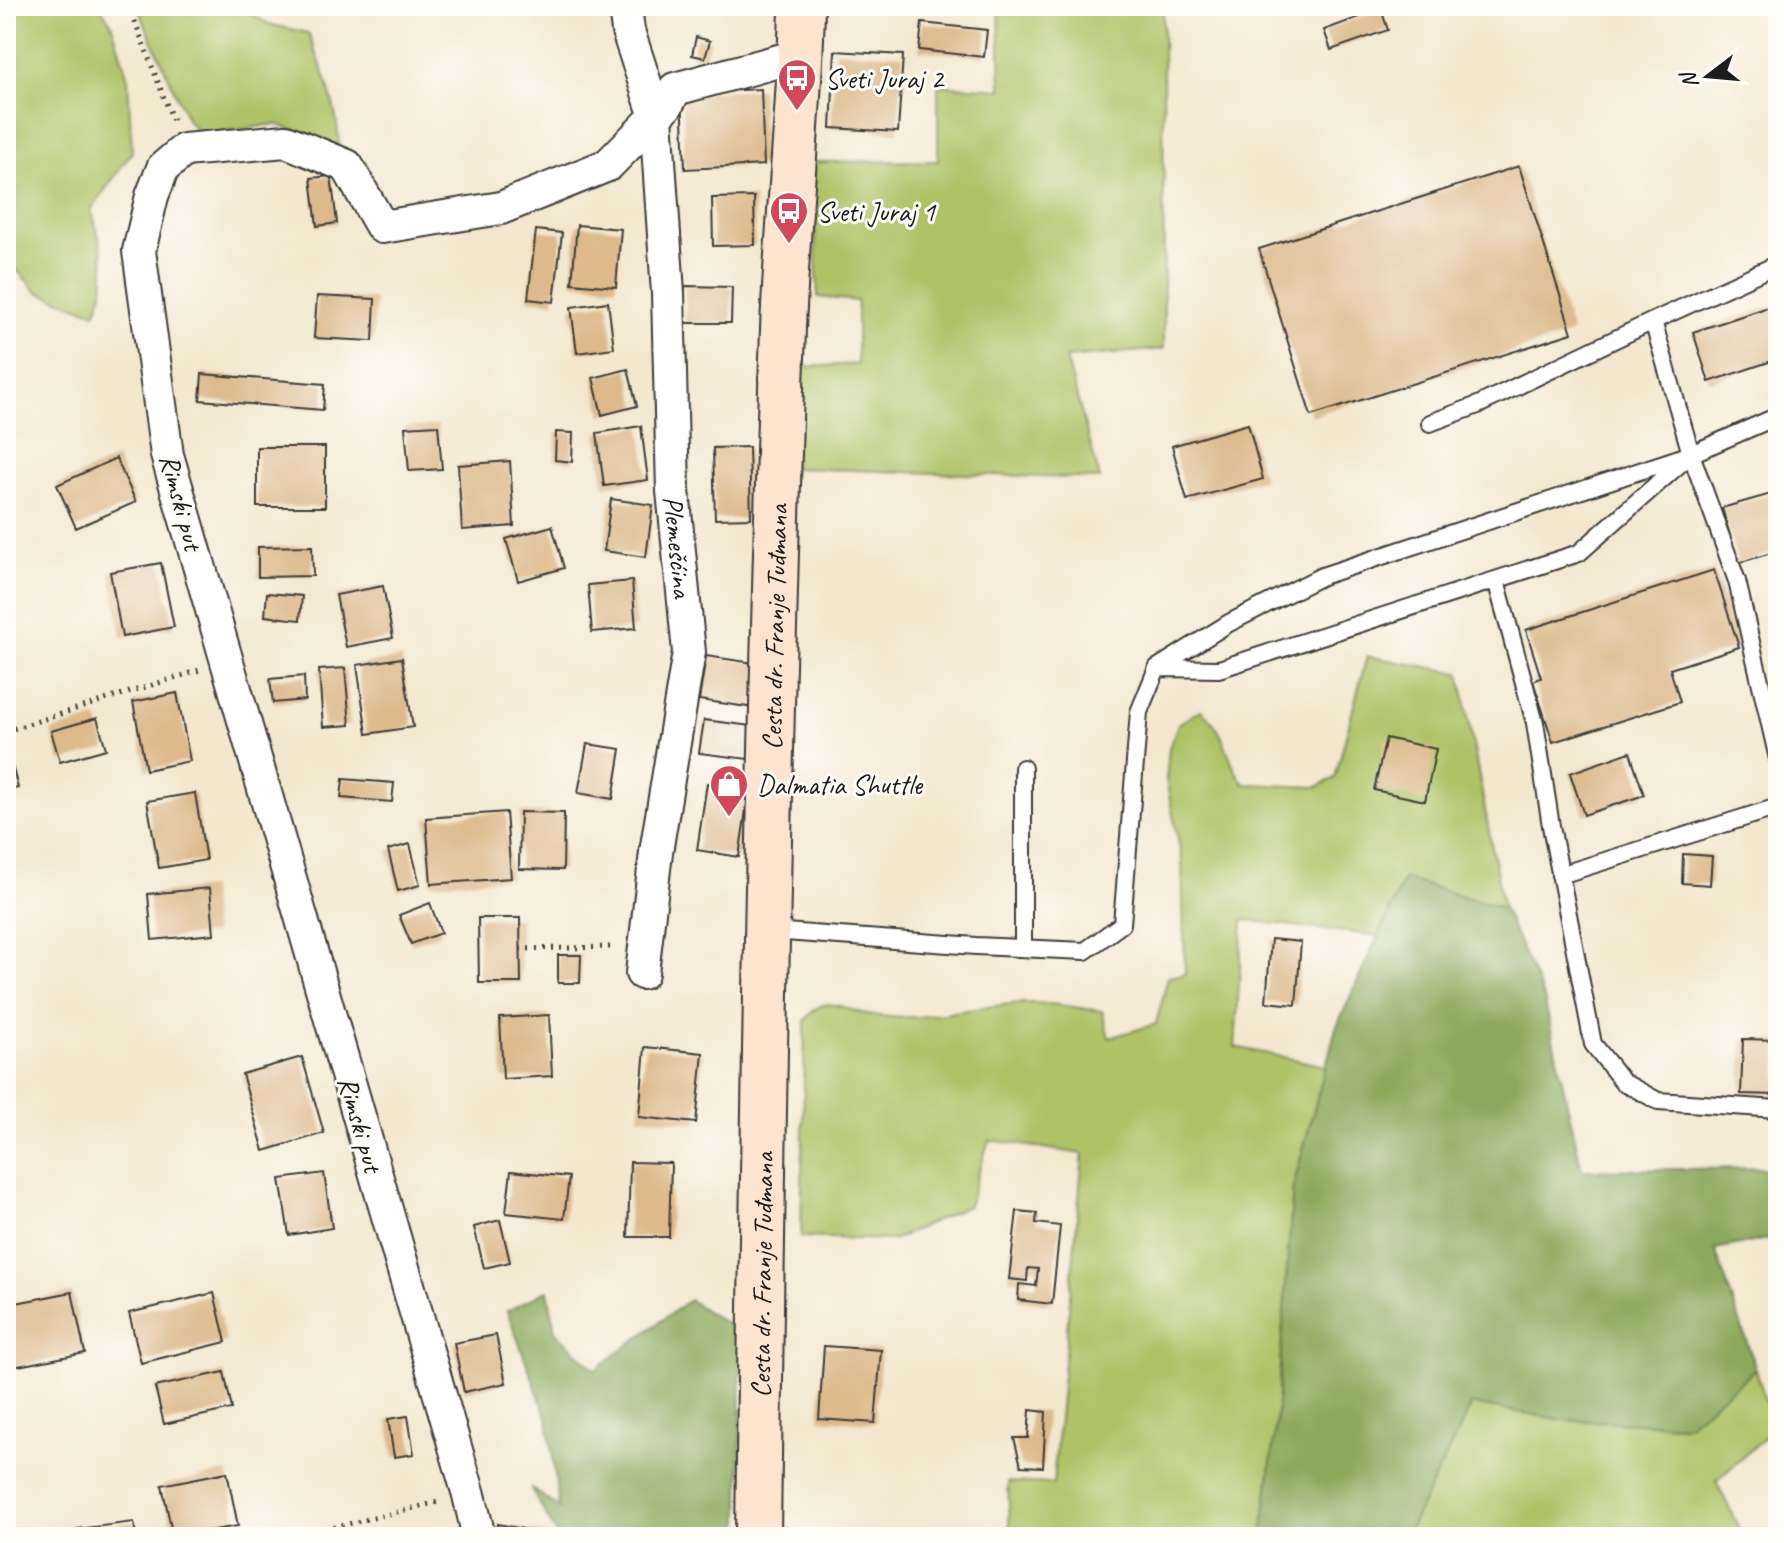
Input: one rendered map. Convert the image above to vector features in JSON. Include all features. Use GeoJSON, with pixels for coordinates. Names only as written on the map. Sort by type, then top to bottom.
{"type":"FeatureCollection","features":[{"type":"Feature","properties":{"kind":"main road","name":"Cesta dr. Franje Tuđmana"},"geometry":{"type":"LineString","coordinates":[[758,1537],[783,325],[802,6]]}},
{"type":"Feature","properties":{"kind":"street","name":"Plemešćina"},"geometry":{"type":"LineString","coordinates":[[625,6],[628,31],[656,117],[668,293],[673,491],[689,652],[656,852],[644,959]]}},
{"type":"Feature","properties":{"kind":"street"},"geometry":{"type":"LineString","coordinates":[[184,150],[286,141],[347,166],[382,227],[501,208],[608,165],[667,105],[675,89],[801,55]]}},
{"type":"Feature","properties":{"kind":"street","name":"Rimski put"},"geometry":{"type":"LineString","coordinates":[[184,150],[163,168],[152,196],[139,251],[167,455],[479,1537]]}},
{"type":"Feature","properties":{"kind":"lane"},"geometry":{"type":"LineString","coordinates":[[1430,423],[1478,405],[1778,264]]}},
{"type":"Feature","properties":{"kind":"lane"},"geometry":{"type":"LineString","coordinates":[[1653,321],[1691,454],[1737,581],[1778,759]]}},
{"type":"Feature","properties":{"kind":"lane"},"geometry":{"type":"LineString","coordinates":[[769,931],[1085,951],[1122,924],[1139,712],[1157,668],[1229,623],[1322,576],[1691,454],[1778,416]]}},
{"type":"Feature","properties":{"kind":"lane"},"geometry":{"type":"LineString","coordinates":[[1157,668],[1219,669],[1579,553],[1691,454]]}},
{"type":"Feature","properties":{"kind":"lane"},"geometry":{"type":"LineString","coordinates":[[1496,580],[1535,723],[1560,875],[1593,1044],[1623,1082],[1658,1101],[1778,1109]]}},
{"type":"Feature","properties":{"kind":"lane"},"geometry":{"type":"LineString","coordinates":[[1023,768],[1023,948]]}},
{"type":"Feature","properties":{"kind":"lane"},"geometry":{"type":"LineString","coordinates":[[1560,875],[1778,807]]}},
{"type":"Feature","properties":{"kind":"path"},"geometry":{"type":"LineString","coordinates":[[129,6],[184,150]]}},
{"type":"Feature","properties":{"kind":"path"},"geometry":{"type":"LineString","coordinates":[[6,731],[228,662]]}},
{"type":"Feature","properties":{"kind":"path"},"geometry":{"type":"LineString","coordinates":[[520,949],[644,959]]}},
{"type":"Feature","properties":{"kind":"path"},"geometry":{"type":"LineString","coordinates":[[295,1537],[469,1495]]}},
{"type":"Feature","properties":{"kind":"green space"},"geometry":{"type":"Polygon","coordinates":[[[6,6],[100,6],[112,25],[128,79],[132,152],[91,210],[104,262],[103,288],[95,313],[37,292],[6,258],[6,6]]]}},
{"type":"Feature","properties":{"kind":"green space"},"geometry":{"type":"Polygon","coordinates":[[[137,6],[241,6],[244,11],[269,24],[308,33],[333,103],[339,146],[276,124],[201,135],[188,121],[137,6]]]}},
{"type":"Feature","properties":{"kind":"green space"},"geometry":{"type":"Polygon","coordinates":[[[999,6],[1163,6],[1164,349],[1066,358],[1100,479],[794,468],[804,367],[857,364],[857,301],[818,297],[812,162],[938,161],[938,85],[1001,89],[999,6]]]}},
{"type":"Feature","properties":{"kind":"green space"},"geometry":{"type":"Polygon","coordinates":[[[1367,656],[1460,673],[1503,908],[1404,879],[1378,936],[1243,920],[1235,1047],[1326,1066],[1293,1187],[1276,1421],[1262,1537],[1010,1537],[1008,1482],[1053,1484],[1083,1154],[989,1140],[968,1206],[893,1240],[801,1237],[805,1021],[817,1007],[830,1004],[884,1017],[904,1017],[1028,1003],[1102,1011],[1109,1038],[1156,1024],[1168,977],[1185,974],[1182,860],[1166,780],[1169,748],[1178,724],[1201,710],[1217,729],[1244,784],[1317,787],[1335,778],[1367,656]]]}},
{"type":"Feature","properties":{"kind":"green space"},"geometry":{"type":"Polygon","coordinates":[[[1404,879],[1503,908],[1544,998],[1582,1170],[1778,1168],[1778,1237],[1715,1249],[1756,1369],[1687,1425],[1563,1420],[1472,1404],[1405,1537],[1262,1537],[1276,1421],[1293,1187],[1336,1028],[1404,879]]]}},
{"type":"Feature","properties":{"kind":"green space"},"geometry":{"type":"Polygon","coordinates":[[[548,1290],[555,1331],[595,1370],[689,1300],[741,1333],[740,1537],[558,1537],[530,1487],[559,1508],[548,1420],[507,1311],[548,1290]]]}},
{"type":"Feature","properties":{"kind":"green space"},"geometry":{"type":"Polygon","coordinates":[[[1756,1369],[1774,1429],[1716,1481],[1743,1537],[1405,1537],[1472,1404],[1563,1420],[1687,1425],[1756,1369]]]}},
{"type":"Feature","properties":{"kind":"building"},"geometry":{"type":"Polygon","coordinates":[[[1381,9],[1388,30],[1331,50],[1324,30],[1381,9]]]}},
{"type":"Feature","properties":{"kind":"building"},"geometry":{"type":"Polygon","coordinates":[[[922,23],[987,30],[984,57],[919,50],[922,23]]]}},
{"type":"Feature","properties":{"kind":"building"},"geometry":{"type":"Polygon","coordinates":[[[696,37],[710,41],[705,58],[692,55],[696,37]]]}},
{"type":"Feature","properties":{"kind":"building"},"geometry":{"type":"Polygon","coordinates":[[[835,51],[903,55],[898,132],[831,128],[835,51]]]}},
{"type":"Feature","properties":{"kind":"building"},"geometry":{"type":"Polygon","coordinates":[[[761,89],[764,165],[685,169],[682,93],[761,89]]]}},
{"type":"Feature","properties":{"kind":"building"},"geometry":{"type":"Polygon","coordinates":[[[1519,166],[1572,333],[1311,416],[1259,249],[1519,166]]]}},
{"type":"Feature","properties":{"kind":"building"},"geometry":{"type":"Polygon","coordinates":[[[331,176],[337,223],[317,226],[311,178],[331,176]]]}},
{"type":"Feature","properties":{"kind":"building"},"geometry":{"type":"Polygon","coordinates":[[[754,197],[755,245],[713,246],[712,198],[754,197]]]}},
{"type":"Feature","properties":{"kind":"building"},"geometry":{"type":"Polygon","coordinates":[[[577,225],[621,229],[616,287],[572,283],[577,225]]]}},
{"type":"Feature","properties":{"kind":"building"},"geometry":{"type":"Polygon","coordinates":[[[536,230],[562,233],[554,302],[528,299],[536,230]]]}},
{"type":"Feature","properties":{"kind":"building"},"geometry":{"type":"Polygon","coordinates":[[[685,286],[732,287],[731,323],[685,323],[685,286]]]}},
{"type":"Feature","properties":{"kind":"building"},"geometry":{"type":"Polygon","coordinates":[[[317,296],[375,299],[373,341],[314,338],[317,296]]]}},
{"type":"Feature","properties":{"kind":"building"},"geometry":{"type":"Polygon","coordinates":[[[608,302],[614,348],[577,353],[571,307],[608,302]]]}},
{"type":"Feature","properties":{"kind":"building"},"geometry":{"type":"Polygon","coordinates":[[[1778,304],[1778,359],[1709,382],[1693,332],[1778,304]]]}},
{"type":"Feature","properties":{"kind":"building"},"geometry":{"type":"Polygon","coordinates":[[[628,369],[637,406],[602,415],[593,378],[628,369]]]}},
{"type":"Feature","properties":{"kind":"building"},"geometry":{"type":"Polygon","coordinates":[[[202,374],[325,384],[323,410],[200,400],[202,374]]]}},
{"type":"Feature","properties":{"kind":"building"},"geometry":{"type":"Polygon","coordinates":[[[1248,424],[1263,479],[1187,500],[1172,446],[1248,424]]]}},
{"type":"Feature","properties":{"kind":"building"},"geometry":{"type":"Polygon","coordinates":[[[438,425],[442,469],[409,471],[405,427],[438,425]]]}},
{"type":"Feature","properties":{"kind":"building"},"geometry":{"type":"Polygon","coordinates":[[[641,426],[648,480],[604,486],[597,433],[641,426]]]}},
{"type":"Feature","properties":{"kind":"building"},"geometry":{"type":"Polygon","coordinates":[[[556,432],[573,433],[572,462],[555,460],[556,432]]]}},
{"type":"Feature","properties":{"kind":"building"},"geometry":{"type":"Polygon","coordinates":[[[257,447],[325,447],[325,507],[257,507],[257,447]]]}},
{"type":"Feature","properties":{"kind":"building"},"geometry":{"type":"Polygon","coordinates":[[[749,447],[751,518],[715,519],[713,448],[749,447]]]}},
{"type":"Feature","properties":{"kind":"building"},"geometry":{"type":"Polygon","coordinates":[[[116,458],[136,502],[76,528],[57,485],[116,458]]]}},
{"type":"Feature","properties":{"kind":"building"},"geometry":{"type":"Polygon","coordinates":[[[510,461],[514,526],[462,530],[458,465],[510,461]]]}},
{"type":"Feature","properties":{"kind":"building"},"geometry":{"type":"Polygon","coordinates":[[[1778,492],[1778,551],[1738,563],[1722,508],[1778,492]]]}},
{"type":"Feature","properties":{"kind":"building"},"geometry":{"type":"Polygon","coordinates":[[[611,499],[653,505],[646,557],[604,551],[611,499]]]}},
{"type":"Feature","properties":{"kind":"building"},"geometry":{"type":"Polygon","coordinates":[[[552,526],[564,568],[518,581],[506,539],[552,526]]]}},
{"type":"Feature","properties":{"kind":"building"},"geometry":{"type":"Polygon","coordinates":[[[312,546],[313,576],[258,577],[258,547],[312,546]]]}},
{"type":"Feature","properties":{"kind":"building"},"geometry":{"type":"Polygon","coordinates":[[[161,563],[174,627],[122,637],[110,572],[161,563]]]}},
{"type":"Feature","properties":{"kind":"building"},"geometry":{"type":"Polygon","coordinates":[[[1714,570],[1739,647],[1670,669],[1680,702],[1553,742],[1533,681],[1541,678],[1526,630],[1714,570]]]}},
{"type":"Feature","properties":{"kind":"building"},"geometry":{"type":"Polygon","coordinates":[[[632,581],[636,628],[592,632],[588,585],[632,581]]]}},
{"type":"Feature","properties":{"kind":"building"},"geometry":{"type":"Polygon","coordinates":[[[383,586],[393,638],[346,647],[336,595],[383,586]]]}},
{"type":"Feature","properties":{"kind":"building"},"geometry":{"type":"Polygon","coordinates":[[[267,593],[302,596],[300,620],[265,616],[267,593]]]}},
{"type":"Feature","properties":{"kind":"building"},"geometry":{"type":"Polygon","coordinates":[[[706,656],[761,664],[755,708],[699,700],[706,656]]]}},
{"type":"Feature","properties":{"kind":"building"},"geometry":{"type":"Polygon","coordinates":[[[402,658],[413,727],[367,734],[357,665],[402,658]]]}},
{"type":"Feature","properties":{"kind":"building"},"geometry":{"type":"Polygon","coordinates":[[[345,668],[350,725],[323,727],[319,670],[345,668]]]}},
{"type":"Feature","properties":{"kind":"building"},"geometry":{"type":"Polygon","coordinates":[[[304,676],[305,700],[273,703],[270,679],[304,676]]]}},
{"type":"Feature","properties":{"kind":"building"},"geometry":{"type":"Polygon","coordinates":[[[177,693],[190,761],[146,770],[133,702],[177,693]]]}},
{"type":"Feature","properties":{"kind":"building"},"geometry":{"type":"Polygon","coordinates":[[[97,718],[106,749],[60,762],[51,731],[97,718]]]}},
{"type":"Feature","properties":{"kind":"building"},"geometry":{"type":"Polygon","coordinates":[[[704,720],[752,726],[748,759],[699,753],[704,720]]]}},
{"type":"Feature","properties":{"kind":"building"},"geometry":{"type":"Polygon","coordinates":[[[1386,738],[1436,749],[1425,801],[1374,790],[1386,738]]]}},
{"type":"Feature","properties":{"kind":"building"},"geometry":{"type":"Polygon","coordinates":[[[587,744],[621,749],[613,799],[578,793],[587,744]]]}},
{"type":"Feature","properties":{"kind":"building"},"geometry":{"type":"Polygon","coordinates":[[[1630,752],[1644,795],[1584,815],[1570,773],[1630,752]]]}},
{"type":"Feature","properties":{"kind":"building"},"geometry":{"type":"Polygon","coordinates":[[[12,765],[18,788],[6,791],[6,766],[12,765]]]}},
{"type":"Feature","properties":{"kind":"building"},"geometry":{"type":"Polygon","coordinates":[[[343,779],[394,783],[392,802],[341,798],[343,779]]]}},
{"type":"Feature","properties":{"kind":"building"},"geometry":{"type":"Polygon","coordinates":[[[707,783],[749,790],[739,857],[697,850],[707,783]]]}},
{"type":"Feature","properties":{"kind":"building"},"geometry":{"type":"Polygon","coordinates":[[[195,793],[206,860],[159,868],[147,801],[195,793]]]}},
{"type":"Feature","properties":{"kind":"building"},"geometry":{"type":"Polygon","coordinates":[[[506,812],[511,878],[431,884],[426,818],[506,812]]]}},
{"type":"Feature","properties":{"kind":"building"},"geometry":{"type":"Polygon","coordinates":[[[520,812],[564,813],[563,870],[519,869],[520,812]]]}},
{"type":"Feature","properties":{"kind":"building"},"geometry":{"type":"Polygon","coordinates":[[[410,844],[420,885],[398,891],[388,850],[410,844]]]}},
{"type":"Feature","properties":{"kind":"building"},"geometry":{"type":"Polygon","coordinates":[[[1683,854],[1712,856],[1710,885],[1682,883],[1683,854]]]}},
{"type":"Feature","properties":{"kind":"building"},"geometry":{"type":"Polygon","coordinates":[[[210,888],[214,934],[152,940],[148,894],[210,888]]]}},
{"type":"Feature","properties":{"kind":"building"},"geometry":{"type":"Polygon","coordinates":[[[430,903],[441,933],[411,944],[399,915],[430,903]]]}},
{"type":"Feature","properties":{"kind":"building"},"geometry":{"type":"Polygon","coordinates":[[[478,918],[520,918],[521,983],[479,983],[478,918]]]}},
{"type":"Feature","properties":{"kind":"building"},"geometry":{"type":"Polygon","coordinates":[[[1271,939],[1301,942],[1296,1005],[1266,1002],[1271,939]]]}},
{"type":"Feature","properties":{"kind":"building"},"geometry":{"type":"Polygon","coordinates":[[[558,955],[581,955],[580,983],[558,983],[558,955]]]}},
{"type":"Feature","properties":{"kind":"building"},"geometry":{"type":"Polygon","coordinates":[[[549,1015],[552,1076],[503,1079],[500,1018],[549,1015]]]}},
{"type":"Feature","properties":{"kind":"building"},"geometry":{"type":"Polygon","coordinates":[[[1743,1039],[1778,1040],[1778,1095],[1741,1094],[1743,1039]]]}},
{"type":"Feature","properties":{"kind":"building"},"geometry":{"type":"Polygon","coordinates":[[[645,1047],[703,1053],[696,1123],[639,1117],[645,1047]]]}},
{"type":"Feature","properties":{"kind":"building"},"geometry":{"type":"Polygon","coordinates":[[[302,1057],[324,1133],[264,1151],[242,1074],[302,1057]]]}},
{"type":"Feature","properties":{"kind":"building"},"geometry":{"type":"Polygon","coordinates":[[[630,1162],[671,1163],[669,1237],[628,1237],[630,1162]]]}},
{"type":"Feature","properties":{"kind":"building"},"geometry":{"type":"Polygon","coordinates":[[[511,1171],[569,1177],[564,1219],[506,1213],[511,1171]]]}},
{"type":"Feature","properties":{"kind":"building"},"geometry":{"type":"Polygon","coordinates":[[[324,1173],[332,1228],[289,1235],[280,1179],[324,1173]]]}},
{"type":"Feature","properties":{"kind":"building"},"geometry":{"type":"Polygon","coordinates":[[[1017,1211],[1037,1213],[1036,1223],[1060,1226],[1052,1304],[1018,1300],[1019,1284],[1036,1286],[1038,1269],[1028,1268],[1027,1281],[1009,1279],[1017,1211]]]}},
{"type":"Feature","properties":{"kind":"building"},"geometry":{"type":"Polygon","coordinates":[[[500,1220],[510,1262],[484,1268],[474,1227],[500,1220]]]}},
{"type":"Feature","properties":{"kind":"building"},"geometry":{"type":"Polygon","coordinates":[[[72,1292],[85,1353],[13,1367],[6,1335],[6,1305],[72,1292]]]}},
{"type":"Feature","properties":{"kind":"building"},"geometry":{"type":"Polygon","coordinates":[[[214,1293],[226,1342],[141,1363],[129,1313],[214,1293]]]}},
{"type":"Feature","properties":{"kind":"building"},"geometry":{"type":"Polygon","coordinates":[[[496,1335],[506,1383],[464,1392],[454,1343],[496,1335]]]}},
{"type":"Feature","properties":{"kind":"building"},"geometry":{"type":"Polygon","coordinates":[[[824,1346],[881,1350],[875,1423],[819,1419],[824,1346]]]}},
{"type":"Feature","properties":{"kind":"building"},"geometry":{"type":"Polygon","coordinates":[[[224,1372],[232,1409],[164,1424],[155,1387],[224,1372]]]}},
{"type":"Feature","properties":{"kind":"building"},"geometry":{"type":"Polygon","coordinates":[[[1030,1410],[1046,1412],[1043,1467],[1021,1466],[1014,1438],[1028,1438],[1030,1410]]]}},
{"type":"Feature","properties":{"kind":"building"},"geometry":{"type":"Polygon","coordinates":[[[408,1416],[414,1454],[394,1457],[388,1419],[408,1416]]]}},
{"type":"Feature","properties":{"kind":"building"},"geometry":{"type":"Polygon","coordinates":[[[227,1472],[238,1526],[173,1537],[162,1485],[227,1472]]]}},
{"type":"Feature","properties":{"kind":"building"},"geometry":{"type":"Polygon","coordinates":[[[134,1522],[136,1537],[77,1537],[76,1529],[134,1522]]]}},
{"type":"Feature","properties":{"kind":"building"},"geometry":{"type":"Polygon","coordinates":[[[498,1524],[548,1534],[547,1537],[496,1537],[498,1524]]]}},
{"type":"Feature","properties":{"kind":"place","name":"Sveti Juraj 2"},"geometry":{"type":"Point","coordinates":[797,112]}},
{"type":"Feature","properties":{"kind":"place","name":"Sveti Juraj 1"},"geometry":{"type":"Point","coordinates":[789,245]}},
{"type":"Feature","properties":{"kind":"place","name":"Dalmatia Shuttle"},"geometry":{"type":"Point","coordinates":[729,818]}}]}
